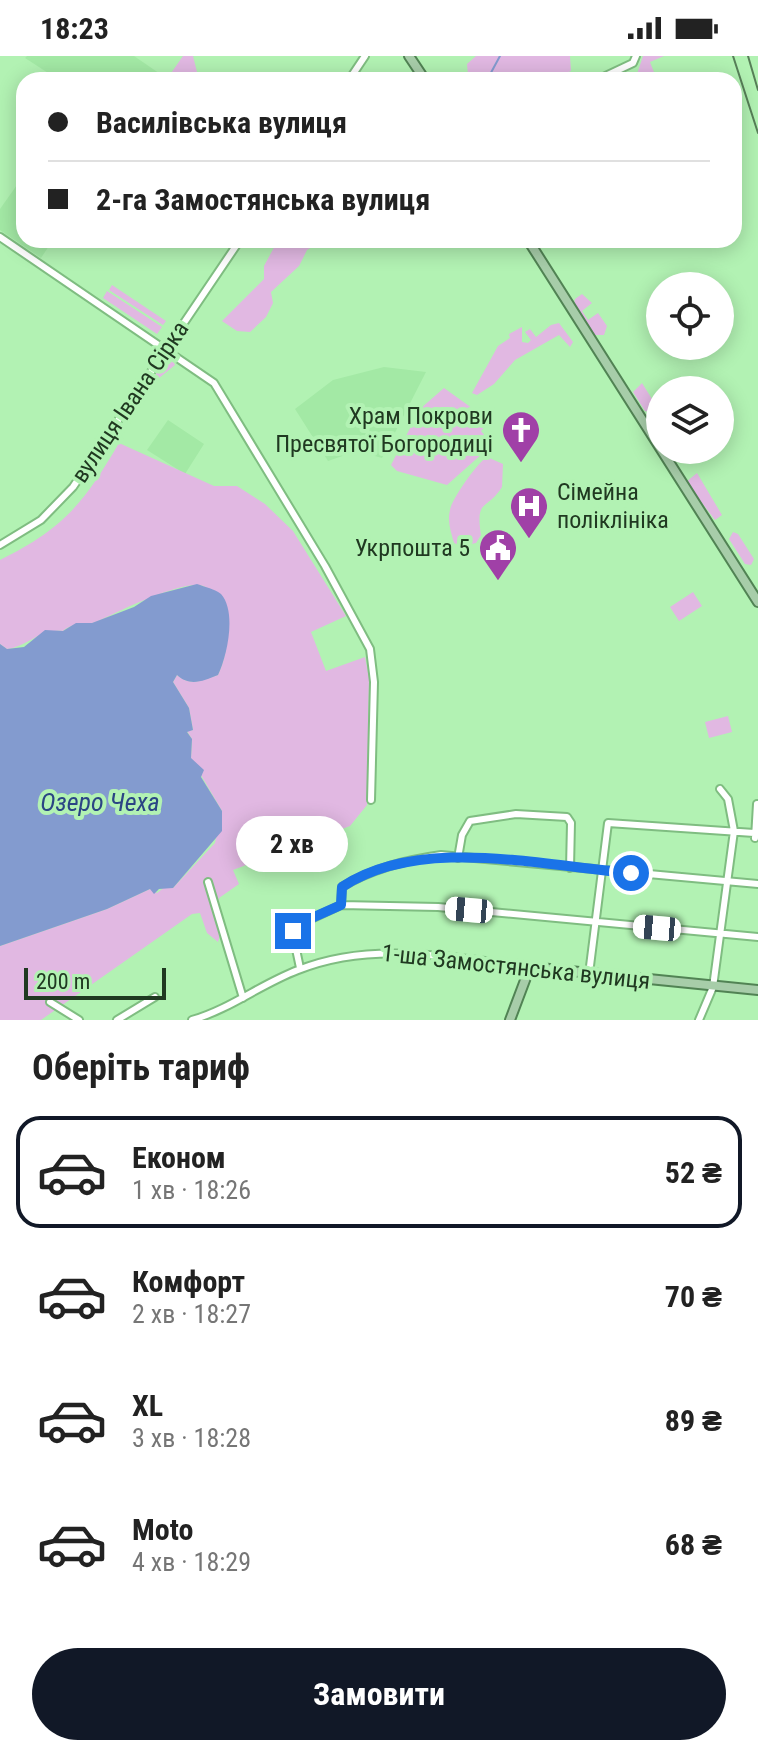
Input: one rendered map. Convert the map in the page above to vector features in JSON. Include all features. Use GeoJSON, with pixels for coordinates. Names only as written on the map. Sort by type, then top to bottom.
{"type":"FeatureCollection","features":[{"type":"Feature","properties":{"kind":"main road"},"geometry":{"type":"LineString","coordinates":[[533,248],[758,602]]}},
{"type":"Feature","properties":{"kind":"main road"},"geometry":{"type":"LineString","coordinates":[[510,1020],[530,967]]}},
{"type":"Feature","properties":{"kind":"main road","name":"1-ша Замостянська вулиця"},"geometry":{"type":"LineString","coordinates":[[530,967],[758,990]]}},
{"type":"Feature","properties":{"kind":"street"},"geometry":{"type":"LineString","coordinates":[[614,72],[633,63],[636,56]]}},
{"type":"Feature","properties":{"kind":"street"},"geometry":{"type":"LineString","coordinates":[[16,248],[214,383],[366,638],[374,662],[371,800]]}},
{"type":"Feature","properties":{"kind":"street","name":"вулиця Івана Сірка"},"geometry":{"type":"LineString","coordinates":[[0,545],[41,520],[64,498],[235,248]]}},
{"type":"Feature","properties":{"kind":"street"},"geometry":{"type":"LineString","coordinates":[[699,1020],[713,987],[734,831],[728,799],[720,789]]}},
{"type":"Feature","properties":{"kind":"street"},"geometry":{"type":"LineString","coordinates":[[589,974],[605,826],[611,822],[755,835],[757,804]]}},
{"type":"Feature","properties":{"kind":"street"},"geometry":{"type":"LineString","coordinates":[[458,858],[470,821],[516,814],[567,817],[571,823],[570,868]]}},
{"type":"Feature","properties":{"kind":"street"},"geometry":{"type":"LineString","coordinates":[[341,905],[342,887],[354,879],[404,861],[441,855],[758,884]]}},
{"type":"Feature","properties":{"kind":"street"},"geometry":{"type":"LineString","coordinates":[[208,882],[243,998]]}},
{"type":"Feature","properties":{"kind":"street"},"geometry":{"type":"LineString","coordinates":[[300,968],[293,935],[296,926],[341,905],[438,907],[758,937]]}},
{"type":"Feature","properties":{"kind":"street","name":"1-ша Замостянська вулиця"},"geometry":{"type":"LineString","coordinates":[[192,1020],[300,968],[373,952],[434,955],[530,967]]}},
{"type":"Feature","properties":{"kind":"street"},"geometry":{"type":"LineString","coordinates":[[117,1020],[155,997]]}},
{"type":"Feature","properties":{"kind":"street"},"geometry":{"type":"LineString","coordinates":[[50,1002],[79,1020]]}},
{"type":"Feature","properties":{"kind":"shaded area"},"geometry":{"type":"Polygon","coordinates":[[[134,56],[157,72],[47,72],[25,58],[134,56]]]}},
{"type":"Feature","properties":{"kind":"shaded area"},"geometry":{"type":"Polygon","coordinates":[[[183,56],[193,56],[197,72],[172,72],[183,56]]]}},
{"type":"Feature","properties":{"kind":"shaded area"},"geometry":{"type":"Polygon","coordinates":[[[476,56],[570,56],[571,71],[468,72],[467,64],[476,56]]]}},
{"type":"Feature","properties":{"kind":"shaded area"},"geometry":{"type":"Polygon","coordinates":[[[643,56],[664,56],[650,62],[654,72],[638,72],[643,56]]]}},
{"type":"Feature","properties":{"kind":"shaded area"},"geometry":{"type":"Polygon","coordinates":[[[16,186],[16,241],[0,230],[0,209],[16,186]]]}},
{"type":"Feature","properties":{"kind":"shaded area"},"geometry":{"type":"Polygon","coordinates":[[[26,248],[48,248],[41,258],[26,248]]]}},
{"type":"Feature","properties":{"kind":"shaded area"},"geometry":{"type":"Polygon","coordinates":[[[274,248],[310,248],[299,266],[271,292],[273,303],[266,317],[250,332],[237,331],[222,321],[264,279],[264,266],[274,248]]]}},
{"type":"Feature","properties":{"kind":"shaded area"},"geometry":{"type":"Polygon","coordinates":[[[112,285],[166,321],[163,325],[109,290],[112,285]]]}},
{"type":"Feature","properties":{"kind":"shaded area"},"geometry":{"type":"Polygon","coordinates":[[[107,291],[162,327],[157,334],[103,298],[107,291]]]}},
{"type":"Feature","properties":{"kind":"shaded area"},"geometry":{"type":"Polygon","coordinates":[[[582,294],[592,303],[582,311],[588,320],[598,313],[607,326],[604,335],[595,335],[574,304],[582,294]]]}},
{"type":"Feature","properties":{"kind":"shaded area"},"geometry":{"type":"Polygon","coordinates":[[[559,323],[573,342],[570,347],[559,335],[515,360],[494,384],[477,395],[472,393],[498,346],[510,338],[509,334],[522,327],[522,342],[528,343],[531,340],[525,332],[530,329],[536,337],[551,325],[559,323]]]}},
{"type":"Feature","properties":{"kind":"shaded area"},"geometry":{"type":"Polygon","coordinates":[[[165,359],[172,359],[175,365],[148,387],[165,359]]]}},
{"type":"Feature","properties":{"kind":"shaded area"},"geometry":{"type":"Polygon","coordinates":[[[384,367],[426,372],[382,458],[357,451],[328,461],[295,409],[333,380],[384,367]]]}},
{"type":"Feature","properties":{"kind":"shaded area"},"geometry":{"type":"Polygon","coordinates":[[[642,383],[646,389],[646,411],[645,411],[633,392],[642,383]]]}},
{"type":"Feature","properties":{"kind":"shaded area"},"geometry":{"type":"Polygon","coordinates":[[[444,388],[490,421],[481,431],[492,445],[447,485],[397,471],[391,465],[420,409],[444,388]]]}},
{"type":"Feature","properties":{"kind":"shaded area"},"geometry":{"type":"Polygon","coordinates":[[[168,420],[204,444],[185,474],[147,450],[168,420]]]}},
{"type":"Feature","properties":{"kind":"shaded area"},"geometry":{"type":"Polygon","coordinates":[[[119,443],[214,486],[237,486],[265,504],[293,531],[346,616],[311,632],[326,671],[365,657],[369,678],[367,805],[350,826],[233,870],[239,884],[219,898],[218,909],[224,919],[218,942],[207,933],[200,913],[192,914],[41,1020],[0,1020],[0,946],[107,909],[150,889],[157,893],[165,887],[173,888],[215,843],[222,811],[191,758],[192,739],[187,731],[193,730],[189,708],[173,682],[177,675],[192,682],[202,680],[218,675],[221,668],[226,645],[225,622],[207,588],[199,585],[171,590],[94,623],[48,632],[7,649],[0,644],[0,560],[40,537],[70,512],[83,498],[119,443]]]}},
{"type":"Feature","properties":{"kind":"shaded area"},"geometry":{"type":"Polygon","coordinates":[[[487,457],[503,464],[502,487],[481,510],[481,535],[476,543],[461,546],[454,543],[449,522],[450,510],[465,482],[487,457]]]}},
{"type":"Feature","properties":{"kind":"shaded area"},"geometry":{"type":"Polygon","coordinates":[[[697,473],[722,515],[715,520],[686,482],[697,473]]]}},
{"type":"Feature","properties":{"kind":"shaded area"},"geometry":{"type":"Polygon","coordinates":[[[733,532],[738,534],[754,559],[751,565],[745,564],[729,539],[733,532]]]}},
{"type":"Feature","properties":{"kind":"shaded area"},"geometry":{"type":"Polygon","coordinates":[[[693,592],[702,606],[679,621],[670,607],[693,592]]]}},
{"type":"Feature","properties":{"kind":"shaded area"},"geometry":{"type":"Polygon","coordinates":[[[728,716],[732,732],[709,738],[705,722],[728,716]]]}},
{"type":"Feature","properties":{"kind":"water","name":"Озеро Чеха"},"geometry":{"type":"Polygon","coordinates":[[[197,584],[219,592],[226,602],[229,634],[225,657],[218,675],[192,682],[177,675],[173,682],[189,708],[193,730],[187,732],[192,739],[191,758],[204,770],[201,777],[222,811],[222,831],[173,888],[159,889],[154,894],[150,889],[107,909],[0,946],[0,644],[7,649],[24,647],[45,630],[63,631],[76,623],[92,623],[134,607],[151,596],[197,584]]]}},
{"type":"Feature","properties":{"kind":"waterway"},"geometry":{"type":"LineString","coordinates":[[491,72],[500,56]]}},
{"type":"Feature","properties":{"kind":"railway"},"geometry":{"type":"LineString","coordinates":[[733,56],[738,72]]}},
{"type":"Feature","properties":{"kind":"railway"},"geometry":{"type":"LineString","coordinates":[[748,56],[758,90]]}},
{"type":"Feature","properties":{"kind":"railway"},"geometry":{"type":"LineString","coordinates":[[742,84],[758,133]]}},
{"type":"Feature","properties":{"kind":"place","name":"Храм Покрови Пресвятої Богородиці"},"geometry":{"type":"Point","coordinates":[521,464]}},
{"type":"Feature","properties":{"kind":"place","name":"Сімейна поліклініка"},"geometry":{"type":"Point","coordinates":[529,540]}},
{"type":"Feature","properties":{"kind":"place","name":"Укрпошта 5"},"geometry":{"type":"Point","coordinates":[498,582]}},
{"type":"Feature","properties":{"kind":"route"},"geometry":{"type":"LineString","coordinates":[[293,931],[296,926],[324,910],[341,905],[342,887],[354,879],[404,861],[441,855],[631,873]]}}]}
